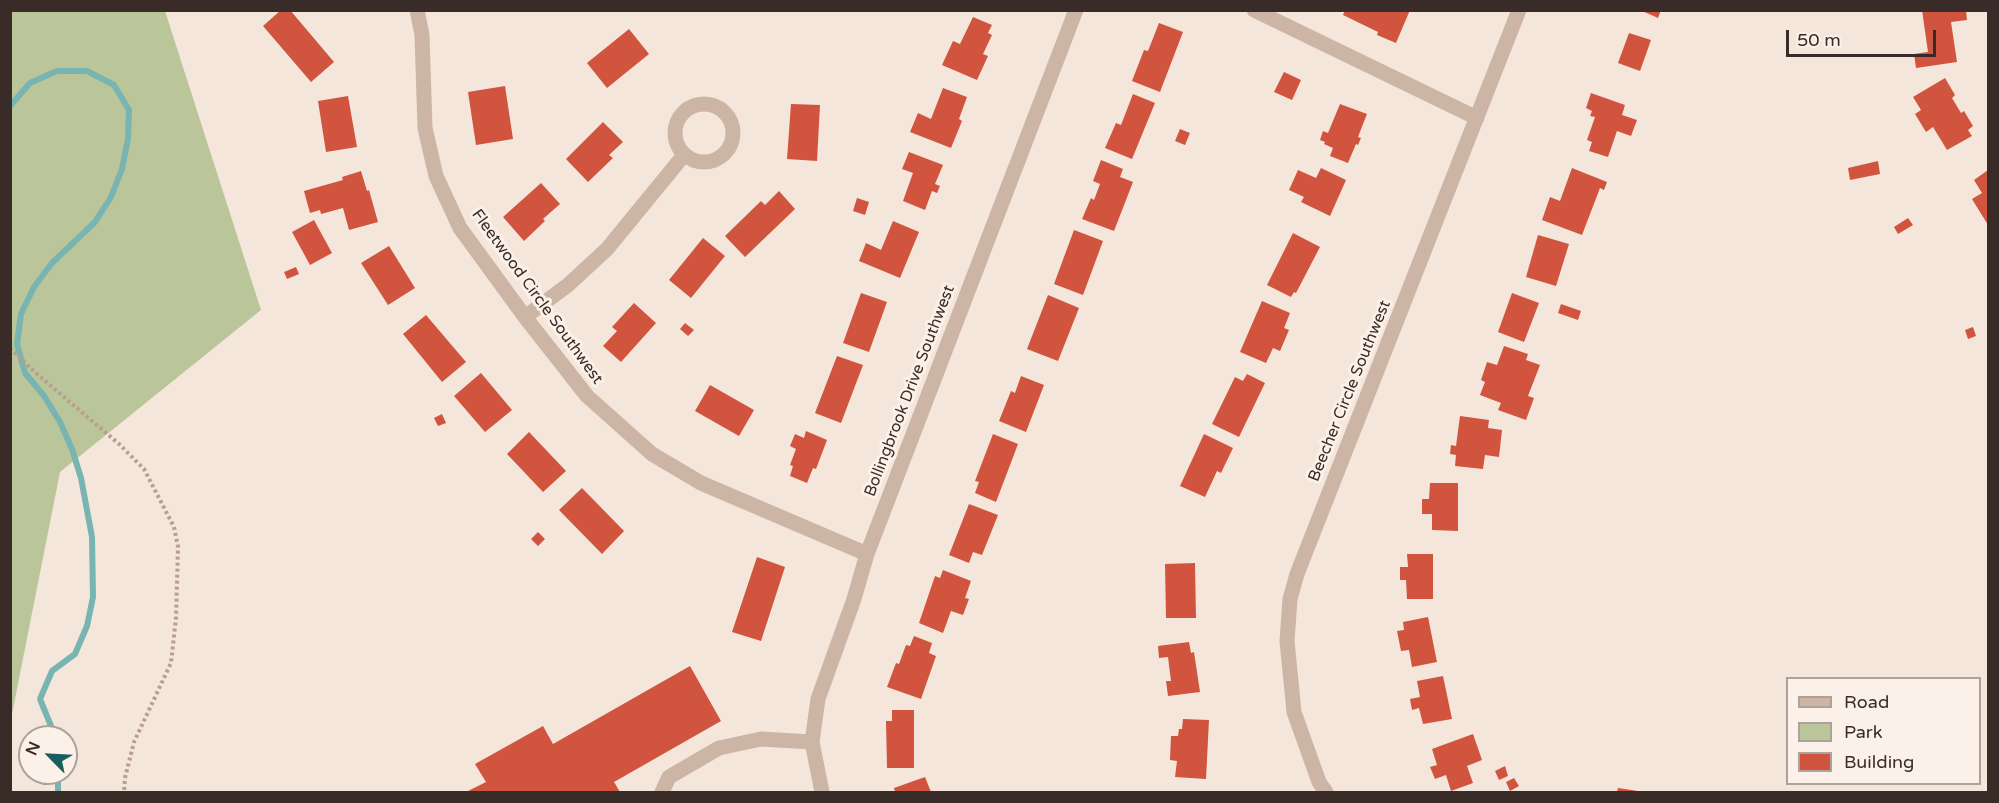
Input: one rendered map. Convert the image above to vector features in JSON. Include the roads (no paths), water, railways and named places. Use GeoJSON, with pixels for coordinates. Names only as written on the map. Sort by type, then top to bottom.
{"type":"FeatureCollection","features":[{"type":"Feature","properties":{"kind":"street","name":"Fleetwood Circle Southwest"},"geometry":{"type":"LineString","coordinates":[[417,10],[422,35],[425,128],[436,176],[460,228],[525,317],[587,396],[652,454],[701,483],[867,554]]}},
{"type":"Feature","properties":{"kind":"street","name":"Bollingbrook Drive Southwest"},"geometry":{"type":"LineString","coordinates":[[822,792],[812,742],[819,699],[854,599],[867,554],[1076,10]]}},
{"type":"Feature","properties":{"kind":"street"},"geometry":{"type":"LineString","coordinates":[[1254,10],[1477,118]]}},
{"type":"Feature","properties":{"kind":"street","name":"Beecher Circle Southwest"},"geometry":{"type":"LineString","coordinates":[[1326,792],[1319,782],[1294,712],[1287,641],[1290,599],[1297,574],[1519,10]]}},
{"type":"Feature","properties":{"kind":"street"},"geometry":{"type":"LineString","coordinates":[[525,317],[568,285],[607,249],[684,155]]}},
{"type":"Feature","properties":{"kind":"street"},"geometry":{"type":"LineString","coordinates":[[662,792],[669,777],[719,748],[761,739],[812,742]]}},
{"type":"Feature","properties":{"kind":"waterway"},"geometry":{"type":"LineString","coordinates":[[10,106],[30,83],[57,71],[87,71],[114,85],[129,110],[128,139],[122,169],[111,197],[95,222],[52,263],[34,287],[21,314],[17,344],[25,373],[44,396],[60,422],[72,449],[81,478],[92,537],[93,597],[87,626],[75,654],[52,671],[40,699],[51,725]]}},
{"type":"Feature","properties":{"kind":"waterway"},"geometry":{"type":"LineString","coordinates":[[58,785],[58,792]]}}]}
